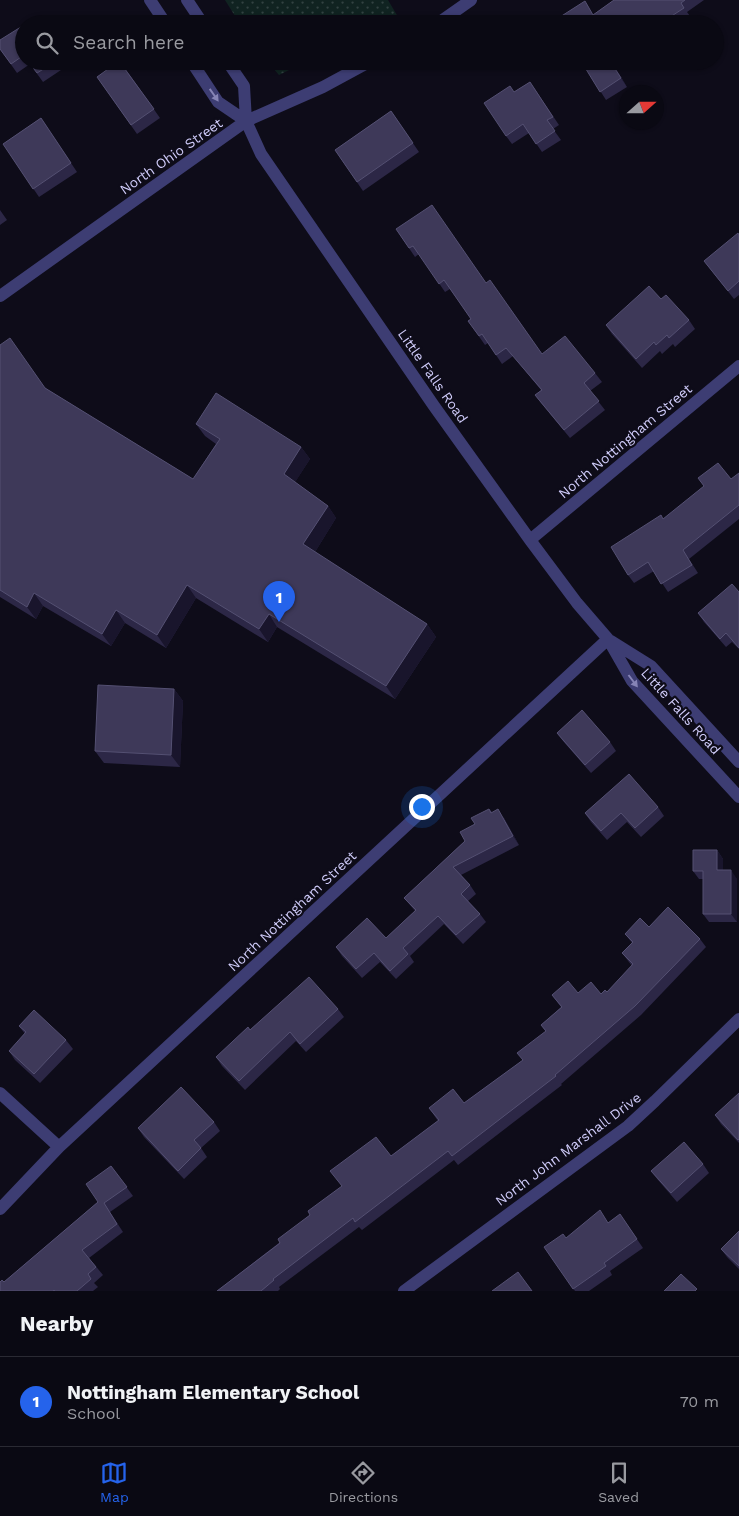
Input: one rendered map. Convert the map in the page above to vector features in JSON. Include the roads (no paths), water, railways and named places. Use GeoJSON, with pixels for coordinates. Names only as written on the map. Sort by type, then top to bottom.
{"type":"FeatureCollection","features":[{"type":"Feature","properties":{"kind":"street"},"geometry":{"type":"LineString","coordinates":[[150,0],[160,15]]}},
{"type":"Feature","properties":{"kind":"street"},"geometry":{"type":"LineString","coordinates":[[187,0],[196,15]]}},
{"type":"Feature","properties":{"kind":"street"},"geometry":{"type":"LineString","coordinates":[[450,15],[471,0]]}},
{"type":"Feature","properties":{"kind":"street"},"geometry":{"type":"LineString","coordinates":[[197,70],[218,102],[246,121]]}},
{"type":"Feature","properties":{"kind":"street","name":"Little Falls Road"},"geometry":{"type":"LineString","coordinates":[[233,70],[244,86],[246,121],[261,154],[434,406],[577,603],[608,639],[632,681],[739,798]]}},
{"type":"Feature","properties":{"kind":"street","name":"North Ohio Street"},"geometry":{"type":"LineString","coordinates":[[0,296],[246,121],[324,87],[355,70]]}},
{"type":"Feature","properties":{"kind":"street","name":"North Nottingham Street"},"geometry":{"type":"LineString","coordinates":[[530,540],[739,366]]}},
{"type":"Feature","properties":{"kind":"street","name":"Little Falls Road"},"geometry":{"type":"LineString","coordinates":[[608,639],[651,666],[739,762]]}},
{"type":"Feature","properties":{"kind":"street","name":"North Nottingham Street"},"geometry":{"type":"LineString","coordinates":[[0,1209],[59,1147],[608,639]]}},
{"type":"Feature","properties":{"kind":"street","name":"North John Marshall Drive"},"geometry":{"type":"LineString","coordinates":[[404,1291],[628,1126],[739,1019]]}},
{"type":"Feature","properties":{"kind":"street"},"geometry":{"type":"LineString","coordinates":[[0,1093],[59,1147]]}},
{"type":"Feature","properties":{"kind":"place","name":"Nottingham Elementary School"},"geometry":{"type":"Point","coordinates":[279,622]}}]}
